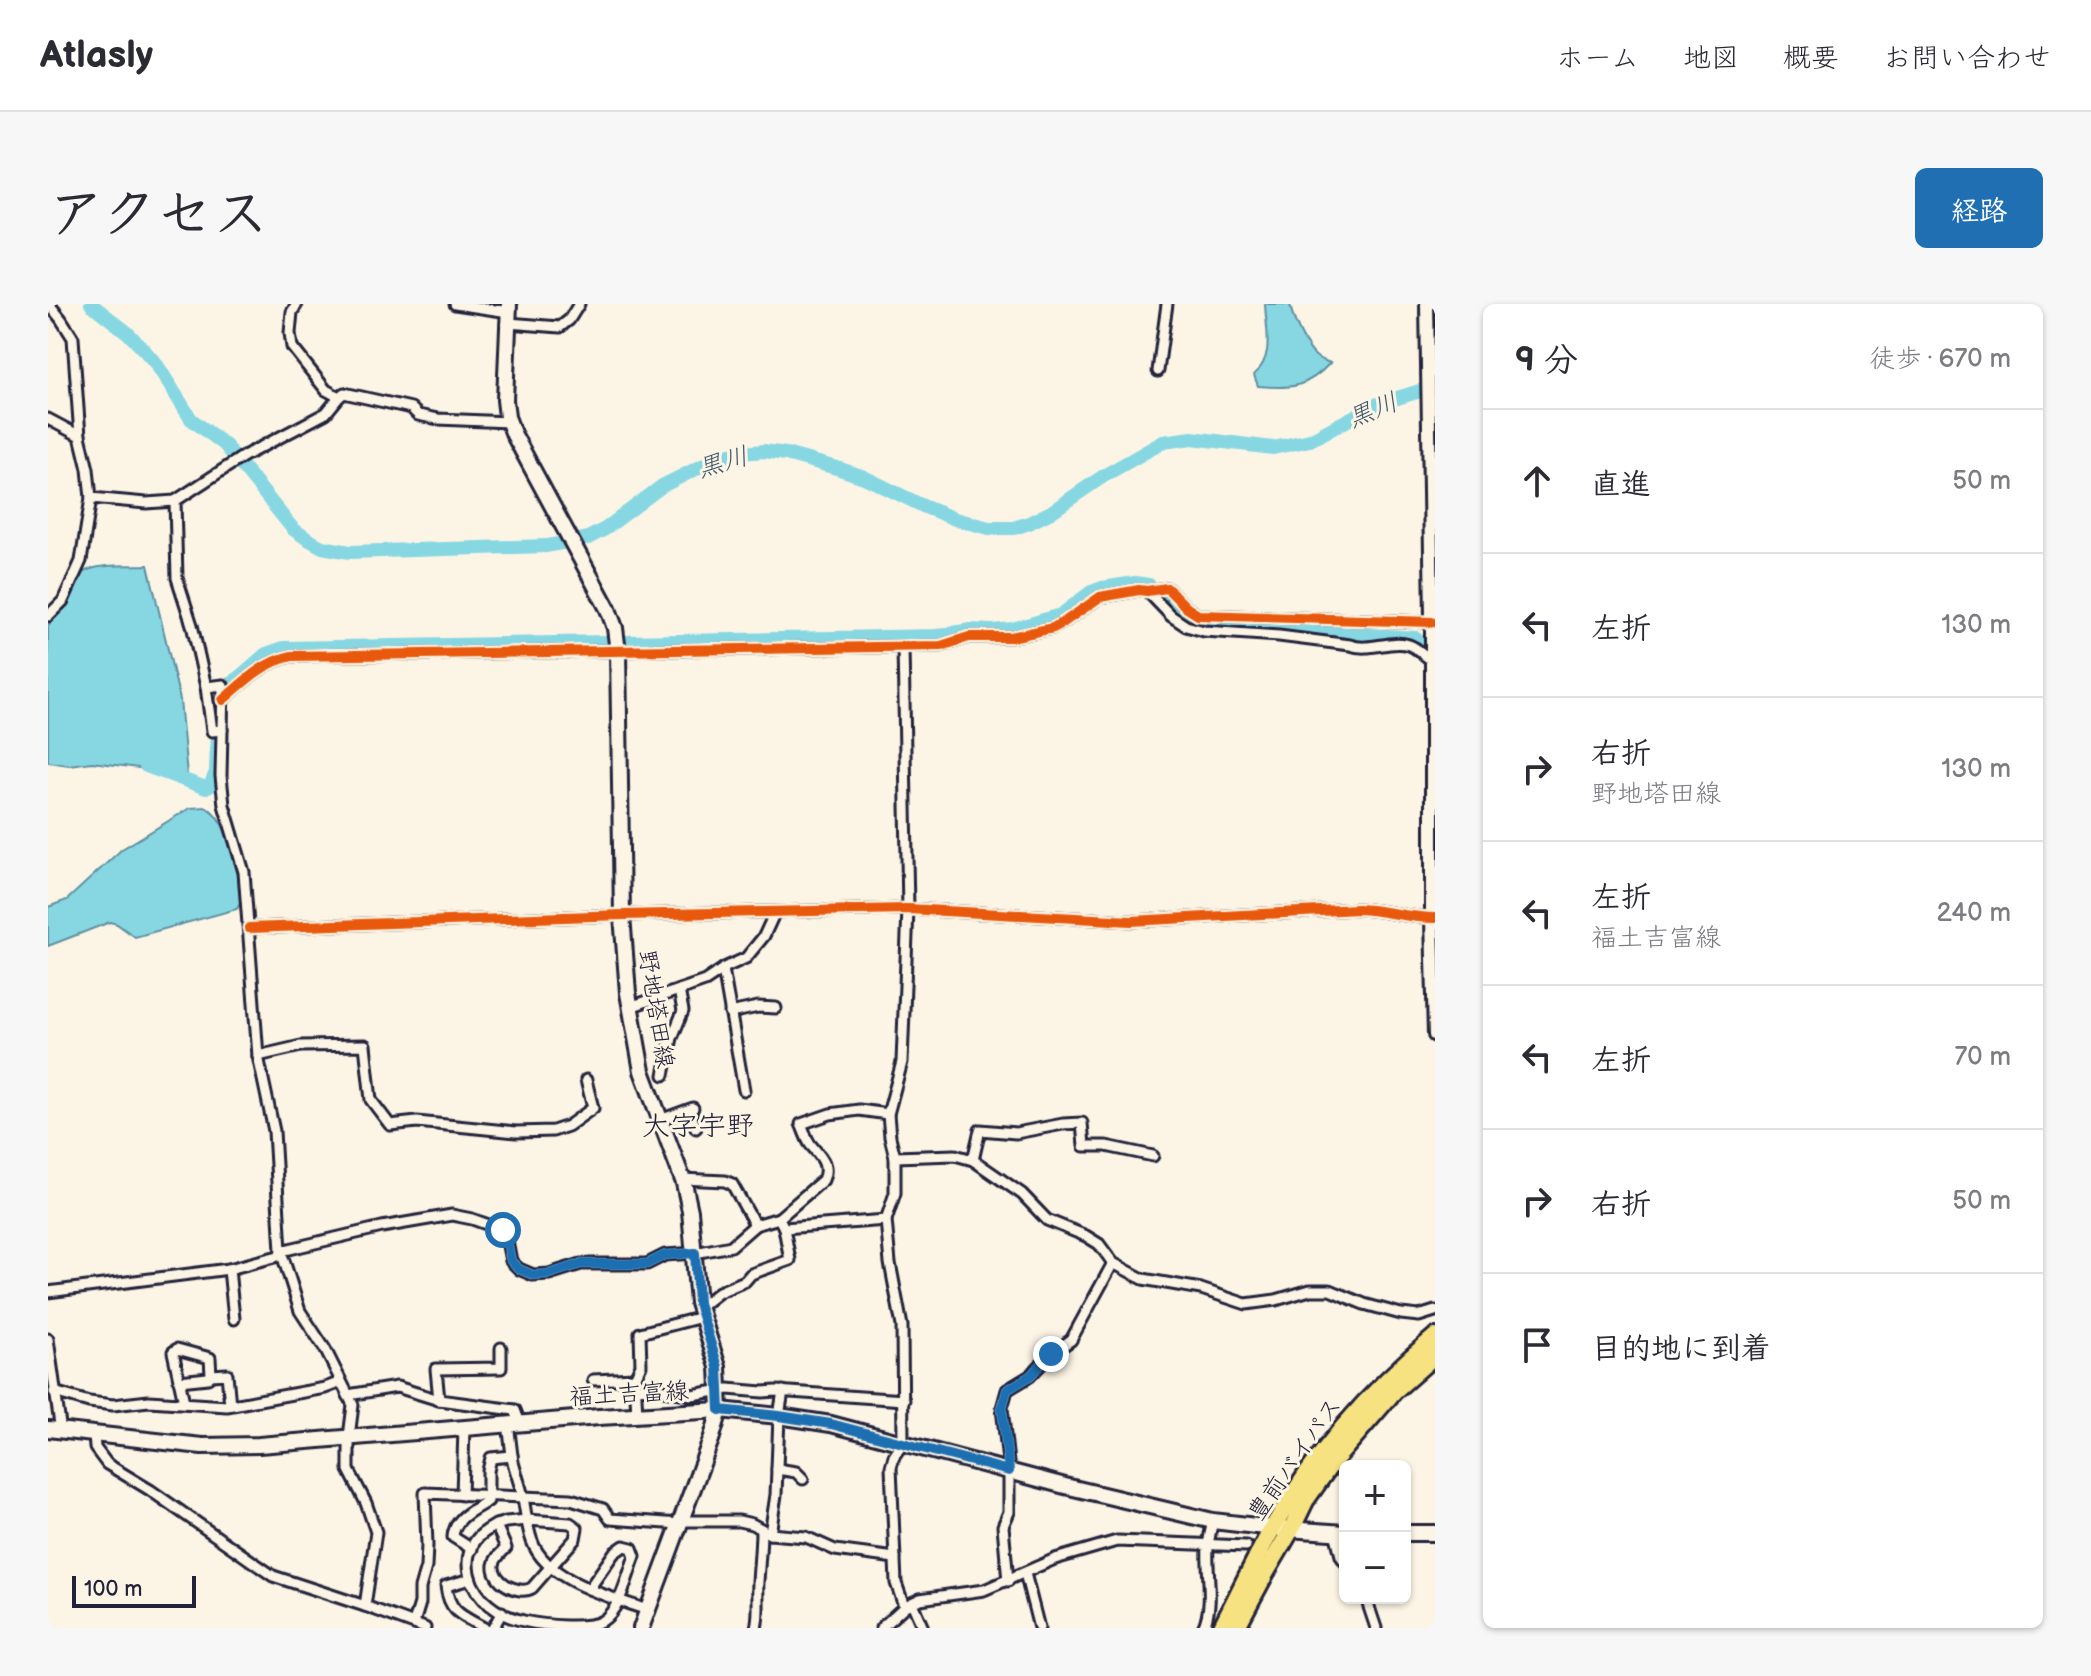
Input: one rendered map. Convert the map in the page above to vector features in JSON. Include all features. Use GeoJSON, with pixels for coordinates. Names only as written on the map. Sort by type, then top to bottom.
{"type":"FeatureCollection","features":[{"type":"Feature","properties":{"kind":"highway","name":"豊前バイパス"},"geometry":{"type":"LineString","coordinates":[[1221,1628],[1273,1528],[1319,1458],[1387,1379],[1435,1337]]}},
{"type":"Feature","properties":{"kind":"highway","name":"豊前バイパス"},"geometry":{"type":"LineString","coordinates":[[1236,1628],[1305,1501],[1340,1453],[1394,1391],[1435,1355]]}},
{"type":"Feature","properties":{"kind":"main road","name":"野地塔田線"},"geometry":{"type":"LineString","coordinates":[[509,313],[505,400],[509,422],[608,609],[615,628],[618,652],[623,956],[630,1007],[642,1071],[682,1179],[690,1211],[701,1312],[718,1367],[720,1410],[641,1628]]}},
{"type":"Feature","properties":{"kind":"main road","name":"福土吉富線"},"geometry":{"type":"LineString","coordinates":[[54,1431],[202,1446],[259,1445],[720,1410],[831,1424],[1065,1486],[1213,1521],[1339,1532]]}},
{"type":"Feature","properties":{"kind":"main road"},"geometry":{"type":"LineString","coordinates":[[1411,1533],[1435,1533]]}},
{"type":"Feature","properties":{"kind":"street"},"geometry":{"type":"LineString","coordinates":[[48,616],[63,601],[81,561],[91,498],[80,436],[73,338],[49,304]]}},
{"type":"Feature","properties":{"kind":"street"},"geometry":{"type":"LineString","coordinates":[[297,304],[292,312],[292,347],[326,390],[339,397]]}},
{"type":"Feature","properties":{"kind":"street"},"geometry":{"type":"LineString","coordinates":[[455,304],[509,313],[560,327],[569,320],[579,304]]}},
{"type":"Feature","properties":{"kind":"street"},"geometry":{"type":"LineString","coordinates":[[1158,371],[1167,304]]}},
{"type":"Feature","properties":{"kind":"street"},"geometry":{"type":"LineString","coordinates":[[1427,304],[1431,352],[1428,402],[1433,618],[1435,1035]]}},
{"type":"Feature","properties":{"kind":"street"},"geometry":{"type":"LineString","coordinates":[[91,498],[146,503],[175,501],[244,456],[326,413],[344,393],[411,408],[418,415],[438,419],[509,422]]}},
{"type":"Feature","properties":{"kind":"street"},"geometry":{"type":"LineString","coordinates":[[48,419],[80,436]]}},
{"type":"Feature","properties":{"kind":"street"},"geometry":{"type":"LineString","coordinates":[[175,501],[177,578],[192,625],[212,731],[222,730]]}},
{"type":"Feature","properties":{"kind":"street"},"geometry":{"type":"LineString","coordinates":[[223,700],[260,668],[276,659],[292,656],[941,646],[969,637],[1011,637],[1053,628],[1100,597],[1167,588],[1198,615],[1433,618]]}},
{"type":"Feature","properties":{"kind":"street"},"geometry":{"type":"LineString","coordinates":[[1149,591],[1171,616],[1186,626],[1204,631],[1279,636],[1361,648],[1411,645],[1431,656]]}},
{"type":"Feature","properties":{"kind":"street"},"geometry":{"type":"LineString","coordinates":[[903,647],[908,909],[902,1062],[888,1114],[895,1157],[895,1193],[886,1220],[890,1263],[902,1326],[904,1400],[903,1443],[891,1467],[896,1583],[923,1628]]}},
{"type":"Feature","properties":{"kind":"street"},"geometry":{"type":"LineString","coordinates":[[206,687],[223,685],[221,776],[224,805],[244,872],[258,1056],[274,1131],[282,1253],[300,1311],[325,1349],[353,1405],[349,1470],[366,1503],[376,1532],[365,1606]]}},
{"type":"Feature","properties":{"kind":"street"},"geometry":{"type":"LineString","coordinates":[[249,928],[908,909],[1131,921],[1358,909],[1433,918]]}},
{"type":"Feature","properties":{"kind":"street"},"geometry":{"type":"LineString","coordinates":[[630,1007],[705,981],[746,958],[764,936],[775,912]]}},
{"type":"Feature","properties":{"kind":"street"},"geometry":{"type":"LineString","coordinates":[[723,969],[744,1090]]}},
{"type":"Feature","properties":{"kind":"street"},"geometry":{"type":"LineString","coordinates":[[664,1075],[672,1038],[683,1011],[679,990]]}},
{"type":"Feature","properties":{"kind":"street"},"geometry":{"type":"LineString","coordinates":[[730,1013],[758,1007],[776,1008]]}},
{"type":"Feature","properties":{"kind":"street"},"geometry":{"type":"LineString","coordinates":[[258,1056],[301,1046],[365,1045],[371,1100],[390,1125],[417,1122],[516,1132],[553,1131],[568,1126],[593,1108],[586,1080]]}},
{"type":"Feature","properties":{"kind":"street"},"geometry":{"type":"LineString","coordinates":[[660,1120],[691,1109],[696,1128]]}},
{"type":"Feature","properties":{"kind":"street"},"geometry":{"type":"LineString","coordinates":[[782,1223],[823,1180],[825,1174],[826,1168],[801,1124],[830,1114],[859,1110],[888,1114]]}},
{"type":"Feature","properties":{"kind":"street"},"geometry":{"type":"LineString","coordinates":[[973,1160],[980,1130],[1016,1133],[1082,1123],[1084,1146],[1106,1146],[1153,1156]]}},
{"type":"Feature","properties":{"kind":"street"},"geometry":{"type":"LineString","coordinates":[[895,1157],[955,1155],[973,1160],[1022,1194],[1047,1220],[1086,1236],[1099,1244],[1113,1263],[1143,1279],[1201,1289],[1246,1304],[1276,1300],[1310,1290],[1330,1290],[1401,1314],[1419,1316],[1435,1311]]}},
{"type":"Feature","properties":{"kind":"street"},"geometry":{"type":"LineString","coordinates":[[682,1179],[732,1184],[755,1225]]}},
{"type":"Feature","properties":{"kind":"street"},"geometry":{"type":"LineString","coordinates":[[48,1292],[229,1269],[382,1227],[452,1215],[503,1230],[511,1261],[519,1269],[533,1275],[549,1274],[581,1264],[647,1264],[665,1255],[731,1246],[755,1225],[886,1220]]}},
{"type":"Feature","properties":{"kind":"street"},"geometry":{"type":"LineString","coordinates":[[637,1415],[635,1383],[641,1365],[640,1333],[701,1312],[719,1292],[745,1281],[751,1274],[790,1260],[782,1223]]}},
{"type":"Feature","properties":{"kind":"street"},"geometry":{"type":"LineString","coordinates":[[1008,1581],[1003,1526],[1009,1512],[1009,1471],[1002,1408],[1007,1390],[1030,1376],[1051,1354],[1071,1340],[1113,1263]]}},
{"type":"Feature","properties":{"kind":"street"},"geometry":{"type":"LineString","coordinates":[[229,1269],[234,1319]]}},
{"type":"Feature","properties":{"kind":"street"},"geometry":{"type":"LineString","coordinates":[[48,1339],[54,1392],[54,1431]]}},
{"type":"Feature","properties":{"kind":"street"},"geometry":{"type":"LineString","coordinates":[[439,1400],[436,1369],[501,1368],[501,1348]]}},
{"type":"Feature","properties":{"kind":"street"},"geometry":{"type":"LineString","coordinates":[[184,1402],[173,1352],[177,1349],[210,1358],[211,1375]]}},
{"type":"Feature","properties":{"kind":"street"},"geometry":{"type":"LineString","coordinates":[[179,1381],[227,1374],[230,1405]]}},
{"type":"Feature","properties":{"kind":"street"},"geometry":{"type":"LineString","coordinates":[[593,1380],[635,1383],[692,1395],[728,1389],[904,1400]]}},
{"type":"Feature","properties":{"kind":"street"},"geometry":{"type":"LineString","coordinates":[[54,1392],[113,1405],[149,1401],[230,1405],[325,1388],[341,1382]]}},
{"type":"Feature","properties":{"kind":"street"},"geometry":{"type":"LineString","coordinates":[[348,1395],[397,1387],[439,1400],[515,1410],[512,1456],[532,1544],[551,1567],[580,1586],[647,1610]]}},
{"type":"Feature","properties":{"kind":"street"},"geometry":{"type":"LineString","coordinates":[[756,1628],[761,1556],[776,1495],[783,1391]]}},
{"type":"Feature","properties":{"kind":"street"},"geometry":{"type":"LineString","coordinates":[[462,1495],[464,1428]]}},
{"type":"Feature","properties":{"kind":"street"},"geometry":{"type":"LineString","coordinates":[[94,1435],[95,1448],[107,1464],[150,1490],[273,1576],[425,1628]]}},
{"type":"Feature","properties":{"kind":"street"},"geometry":{"type":"LineString","coordinates":[[472,1549],[453,1537],[453,1528],[461,1518],[488,1501],[491,1458],[512,1456]]}},
{"type":"Feature","properties":{"kind":"street"},"geometry":{"type":"LineString","coordinates":[[777,1469],[796,1472],[803,1479]]}},
{"type":"Feature","properties":{"kind":"street"},"geometry":{"type":"LineString","coordinates":[[414,1623],[426,1567],[425,1493],[571,1499],[603,1509],[610,1519],[739,1521],[766,1532],[806,1537],[835,1550],[895,1558]]}},
{"type":"Feature","properties":{"kind":"street"},"geometry":{"type":"LineString","coordinates":[[496,1525],[506,1548],[493,1567],[503,1583],[518,1592],[532,1588],[575,1539],[577,1528],[570,1523],[527,1520],[506,1522],[496,1525],[483,1533],[472,1549],[468,1565],[470,1579],[490,1606],[541,1627],[594,1625],[611,1613],[618,1600],[635,1556],[632,1548],[624,1546],[614,1553],[589,1589]]}},
{"type":"Feature","properties":{"kind":"street"},"geometry":{"type":"LineString","coordinates":[[1203,1628],[1209,1606],[1208,1544],[1213,1521]]}},
{"type":"Feature","properties":{"kind":"street"},"geometry":{"type":"LineString","coordinates":[[881,1628],[908,1603],[984,1590],[1055,1559],[1117,1541],[1246,1546]]}},
{"type":"Feature","properties":{"kind":"street"},"geometry":{"type":"LineString","coordinates":[[1025,1573],[1039,1628]]}},
{"type":"Feature","properties":{"kind":"street"},"geometry":{"type":"LineString","coordinates":[[470,1579],[446,1586],[447,1599],[460,1615],[484,1628]]}},
{"type":"Feature","properties":{"kind":"street"},"geometry":{"type":"LineString","coordinates":[[1368,1604],[1376,1628]]}},
{"type":"Feature","properties":{"kind":"street"},"geometry":{"type":"LineString","coordinates":[[493,1628],[502,1612]]}},
{"type":"Feature","properties":{"kind":"water"},"geometry":{"type":"Polygon","coordinates":[[[1265,304],[1290,304],[1304,341],[1318,358],[1330,363],[1314,378],[1289,387],[1258,386],[1254,375],[1265,359],[1268,342],[1265,304]]]}},
{"type":"Feature","properties":{"kind":"water"},"geometry":{"type":"Polygon","coordinates":[[[148,565],[180,700],[187,775],[150,762],[146,769],[92,762],[69,765],[48,762],[49,623],[67,601],[83,573],[105,566],[148,565]]]}},
{"type":"Feature","properties":{"kind":"water"},"geometry":{"type":"Polygon","coordinates":[[[206,807],[221,823],[232,848],[242,899],[237,909],[135,937],[110,922],[48,946],[48,907],[67,900],[122,849],[190,808],[206,807]]]}},
{"type":"Feature","properties":{"kind":"waterway","name":"黒川"},"geometry":{"type":"LineString","coordinates":[[91,304],[128,333],[145,351],[191,419],[225,445],[293,529],[322,547],[350,552],[547,546],[588,538],[605,529],[662,486],[708,463],[730,454],[764,451],[786,454],[864,477],[955,519],[989,528],[1014,528],[1051,512],[1105,475],[1163,442],[1192,438],[1273,448],[1310,440],[1378,404],[1423,390],[1435,391]]}},
{"type":"Feature","properties":{"kind":"waterway"},"geometry":{"type":"LineString","coordinates":[[624,642],[937,636],[970,630],[1013,629],[1061,615],[1091,592],[1135,583],[1149,585],[1167,602],[1201,624],[1416,638],[1435,653]]}},
{"type":"Feature","properties":{"kind":"waterway"},"geometry":{"type":"LineString","coordinates":[[229,686],[266,654],[283,648],[609,642]]}},
{"type":"Feature","properties":{"kind":"waterway"},"geometry":{"type":"LineString","coordinates":[[146,766],[206,788],[216,772],[217,743]]}},
{"type":"Feature","properties":{"kind":"cycle path"},"geometry":{"type":"LineString","coordinates":[[223,700],[263,668],[292,656],[941,646],[969,637],[1011,637],[1053,628],[1100,597],[1167,588],[1198,615],[1432,622]]}},
{"type":"Feature","properties":{"kind":"cycle path"},"geometry":{"type":"LineString","coordinates":[[249,928],[908,909],[1131,921],[1358,909],[1435,918]]}},
{"type":"Feature","properties":{"kind":"district","name":"大字宇野"},"geometry":{"type":"Point","coordinates":[698,1126]}},
{"type":"Feature","properties":{"kind":"route"},"geometry":{"type":"LineString","coordinates":[[503,1230],[511,1261],[519,1269],[533,1275],[549,1274],[581,1264],[647,1264],[665,1255],[695,1253],[698,1303],[718,1367],[720,1410],[831,1424],[1009,1471],[1002,1408],[1007,1390],[1030,1376],[1051,1354]]}}]}
